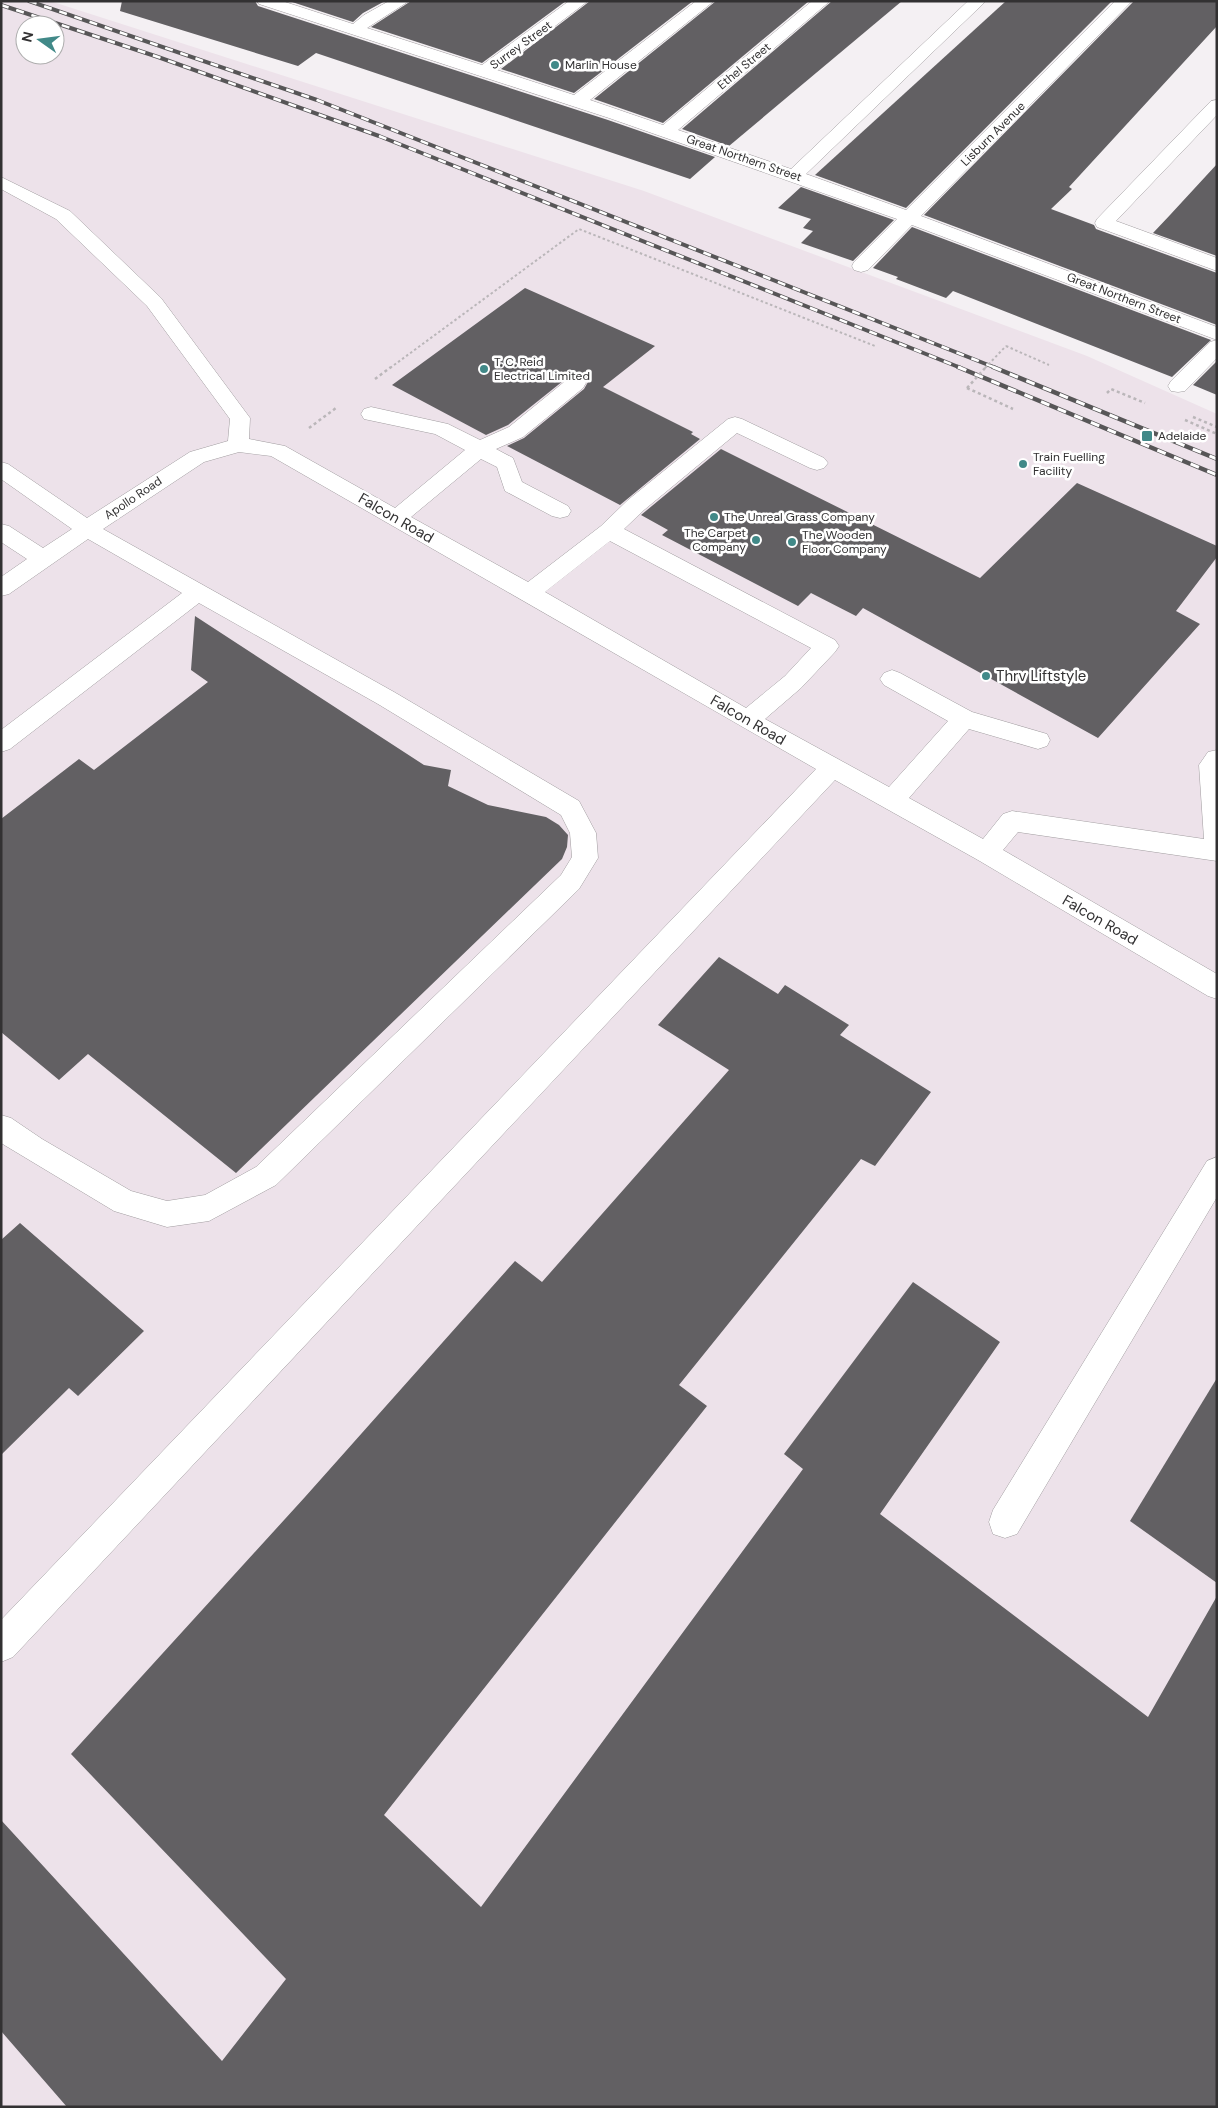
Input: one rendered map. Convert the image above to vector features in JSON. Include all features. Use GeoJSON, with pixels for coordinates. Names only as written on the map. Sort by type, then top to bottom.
{"type":"FeatureCollection","features":[{"type":"Feature","properties":{"kind":"street"},"geometry":{"type":"LineString","coordinates":[[355,30],[370,18],[401,1]]}},
{"type":"Feature","properties":{"kind":"street","name":"Surrey Street"},"geometry":{"type":"LineString","coordinates":[[486,70],[580,1]]}},
{"type":"Feature","properties":{"kind":"street"},"geometry":{"type":"LineString","coordinates":[[577,101],[706,1]]}},
{"type":"Feature","properties":{"kind":"street","name":"Ethel Street"},"geometry":{"type":"LineString","coordinates":[[666,131],[822,1]]}},
{"type":"Feature","properties":{"kind":"street"},"geometry":{"type":"LineString","coordinates":[[793,176],[978,1]]}},
{"type":"Feature","properties":{"kind":"street","name":"Lisburn Avenue"},"geometry":{"type":"LineString","coordinates":[[861,266],[1124,1]]}},
{"type":"Feature","properties":{"kind":"street","name":"Great Northern Street"},"geometry":{"type":"LineString","coordinates":[[278,3],[355,30],[486,70],[910,217],[1217,334]]}},
{"type":"Feature","properties":{"kind":"street"},"geometry":{"type":"LineString","coordinates":[[1217,105],[1104,223],[1217,265]]}},
{"type":"Feature","properties":{"kind":"street"},"geometry":{"type":"LineString","coordinates":[[1,182],[63,215],[154,302],[240,418],[238,445]]}},
{"type":"Feature","properties":{"kind":"street"},"geometry":{"type":"LineString","coordinates":[[1178,386],[1217,346]]}},
{"type":"Feature","properties":{"kind":"street"},"geometry":{"type":"LineString","coordinates":[[396,518],[479,450],[516,432],[576,383]]}},
{"type":"Feature","properties":{"kind":"street"},"geometry":{"type":"LineString","coordinates":[[371,414],[441,429],[506,463],[513,486],[560,511]]}},
{"type":"Feature","properties":{"kind":"street"},"geometry":{"type":"LineString","coordinates":[[529,593],[609,531],[636,505],[735,424],[817,463]]}},
{"type":"Feature","properties":{"kind":"street","name":"Apollo Road"},"geometry":{"type":"LineString","coordinates":[[1,588],[172,471],[197,457],[238,445],[256,446],[278,451]]}},
{"type":"Feature","properties":{"kind":"street","name":"Falcon Road"},"geometry":{"type":"LineString","coordinates":[[278,451],[832,768],[987,853],[1217,988]]}},
{"type":"Feature","properties":{"kind":"street"},"geometry":{"type":"LineString","coordinates":[[1,469],[87,529],[197,593],[386,698],[570,808],[583,833],[585,858],[570,882],[266,1176],[209,1208],[167,1214],[124,1202],[32,1148],[1,1127]]}},
{"type":"Feature","properties":{"kind":"street"},"geometry":{"type":"LineString","coordinates":[[1,531],[43,559]]}},
{"type":"Feature","properties":{"kind":"street"},"geometry":{"type":"LineString","coordinates":[[609,531],[827,646],[793,682],[748,720]]}},
{"type":"Feature","properties":{"kind":"street"},"geometry":{"type":"LineString","coordinates":[[1,743],[197,593]]}},
{"type":"Feature","properties":{"kind":"street"},"geometry":{"type":"LineString","coordinates":[[892,679],[964,719],[1038,740]]}},
{"type":"Feature","properties":{"kind":"street"},"geometry":{"type":"LineString","coordinates":[[891,800],[964,719]]}},
{"type":"Feature","properties":{"kind":"street"},"geometry":{"type":"LineString","coordinates":[[987,853],[1012,821],[1217,849],[1211,766],[1217,759]]}},
{"type":"Feature","properties":{"kind":"street"},"geometry":{"type":"LineString","coordinates":[[1,1645],[832,768]]}},
{"type":"Feature","properties":{"kind":"street"},"geometry":{"type":"LineString","coordinates":[[1005,1522],[1215,1178]]}},
{"type":"Feature","properties":{"kind":"path"},"geometry":{"type":"LineString","coordinates":[[454,321],[580,229],[874,346]]}},
{"type":"Feature","properties":{"kind":"path"},"geometry":{"type":"LineString","coordinates":[[1013,410],[967,388],[1006,346],[1049,365]]}},
{"type":"Feature","properties":{"kind":"path"},"geometry":{"type":"LineString","coordinates":[[1107,393],[1111,389]]}},
{"type":"Feature","properties":{"kind":"shaded area"},"geometry":{"type":"Polygon","coordinates":[[[1,1],[50,1],[644,191],[1087,356],[1217,414],[1217,2107],[1,2107],[1,1]]]}},
{"type":"Feature","properties":{"kind":"building"},"geometry":{"type":"Polygon","coordinates":[[[122,1],[255,1],[258,6],[608,120],[715,157],[690,179],[316,53],[298,66],[120,11],[122,1]]]}},
{"type":"Feature","properties":{"kind":"building"},"geometry":{"type":"Polygon","coordinates":[[[289,1],[385,1],[363,13],[353,22],[289,1]]]}},
{"type":"Feature","properties":{"kind":"building"},"geometry":{"type":"Polygon","coordinates":[[[411,1],[566,1],[482,63],[371,27],[411,1]]]}},
{"type":"Feature","properties":{"kind":"building"},"geometry":{"type":"Polygon","coordinates":[[[590,1],[693,1],[574,93],[501,69],[590,1]]]}},
{"type":"Feature","properties":{"kind":"building"},"geometry":{"type":"Polygon","coordinates":[[[716,1],[809,1],[663,123],[594,99],[716,1]]]}},
{"type":"Feature","properties":{"kind":"building"},"geometry":{"type":"Polygon","coordinates":[[[832,1],[902,1],[729,146],[682,129],[832,1]]]}},
{"type":"Feature","properties":{"kind":"building"},"geometry":{"type":"Polygon","coordinates":[[[1006,1],[1112,1],[906,208],[815,175],[1006,1]]]}},
{"type":"Feature","properties":{"kind":"building"},"geometry":{"type":"Polygon","coordinates":[[[1134,1],[1217,1],[1217,26],[1069,187],[1072,189],[1051,209],[1094,225],[1096,229],[1217,273],[1217,325],[924,215],[1134,1]]]}},
{"type":"Feature","properties":{"kind":"building"},"geometry":{"type":"Polygon","coordinates":[[[1217,164],[1217,256],[1153,233],[1170,215],[1217,164]]]}},
{"type":"Feature","properties":{"kind":"building"},"geometry":{"type":"Polygon","coordinates":[[[801,187],[894,220],[853,261],[801,243],[813,231],[803,228],[811,219],[778,208],[801,187]]]}},
{"type":"Feature","properties":{"kind":"building"},"geometry":{"type":"Polygon","coordinates":[[[912,227],[1211,340],[1172,377],[953,291],[946,298],[873,268],[912,227]]]}},
{"type":"Feature","properties":{"kind":"building"},"geometry":{"type":"Polygon","coordinates":[[[525,288],[655,346],[603,387],[693,432],[691,434],[700,439],[620,505],[507,446],[524,438],[584,389],[588,382],[583,376],[568,377],[508,425],[486,435],[392,385],[525,288]]]}},
{"type":"Feature","properties":{"kind":"building"},"geometry":{"type":"Polygon","coordinates":[[[1217,361],[1217,395],[1193,385],[1217,361]]]}},
{"type":"Feature","properties":{"kind":"building"},"geometry":{"type":"Polygon","coordinates":[[[721,449],[980,578],[1077,483],[1217,546],[1217,557],[1176,611],[1200,624],[1098,738],[863,608],[856,616],[811,593],[798,606],[662,535],[668,530],[641,515],[721,449]]]}},
{"type":"Feature","properties":{"kind":"building"},"geometry":{"type":"Polygon","coordinates":[[[195,616],[424,765],[451,770],[448,786],[488,805],[546,817],[559,825],[568,835],[567,847],[562,859],[236,1173],[88,1054],[59,1080],[1,1032],[1,819],[79,759],[94,770],[208,682],[191,670],[195,616]]]}},
{"type":"Feature","properties":{"kind":"building"},"geometry":{"type":"Polygon","coordinates":[[[719,957],[778,994],[785,985],[849,1025],[840,1035],[931,1092],[875,1166],[861,1159],[679,1385],[707,1406],[384,1815],[481,1907],[803,1469],[784,1454],[913,1282],[1000,1342],[880,1514],[1148,1717],[1217,1596],[1217,2107],[67,2107],[1,2031],[1,1820],[222,2061],[286,1979],[71,1754],[305,1497],[515,1261],[542,1282],[729,1070],[658,1025],[719,957]]]}},
{"type":"Feature","properties":{"kind":"building"},"geometry":{"type":"Polygon","coordinates":[[[20,1223],[144,1331],[78,1396],[69,1388],[1,1455],[1,1240],[20,1223]]]}},
{"type":"Feature","properties":{"kind":"building"},"geometry":{"type":"Polygon","coordinates":[[[1217,1378],[1217,1583],[1130,1521],[1217,1378]]]}},
{"type":"Feature","properties":{"kind":"railway"},"geometry":{"type":"LineString","coordinates":[[29,1],[317,100],[996,368]]}},
{"type":"Feature","properties":{"kind":"railway"},"geometry":{"type":"LineString","coordinates":[[1,5],[158,57],[379,136],[961,368]]}},
{"type":"Feature","properties":{"kind":"railway"},"geometry":{"type":"LineString","coordinates":[[958,367],[1217,475]]}},
{"type":"Feature","properties":{"kind":"railway"},"geometry":{"type":"LineString","coordinates":[[993,367],[1217,459]]}},
{"type":"Feature","properties":{"kind":"place","name":"Marlin House"},"geometry":{"type":"Point","coordinates":[555,65]}},
{"type":"Feature","properties":{"kind":"place","name":"T. C. Reid Electrical Limited"},"geometry":{"type":"Point","coordinates":[484,369]}},
{"type":"Feature","properties":{"kind":"place","name":"Adelaide"},"geometry":{"type":"Point","coordinates":[1147,436]}},
{"type":"Feature","properties":{"kind":"place","name":"Train Fuelling Facility"},"geometry":{"type":"Point","coordinates":[1023,464]}},
{"type":"Feature","properties":{"kind":"place","name":"The Unreal Grass Company"},"geometry":{"type":"Point","coordinates":[714,517]}},
{"type":"Feature","properties":{"kind":"place","name":"The Carpet Company"},"geometry":{"type":"Point","coordinates":[756,540]}},
{"type":"Feature","properties":{"kind":"place","name":"The Wooden Floor Company"},"geometry":{"type":"Point","coordinates":[792,542]}},
{"type":"Feature","properties":{"kind":"place","name":"Thrv Liftstyle"},"geometry":{"type":"Point","coordinates":[986,676]}}]}
